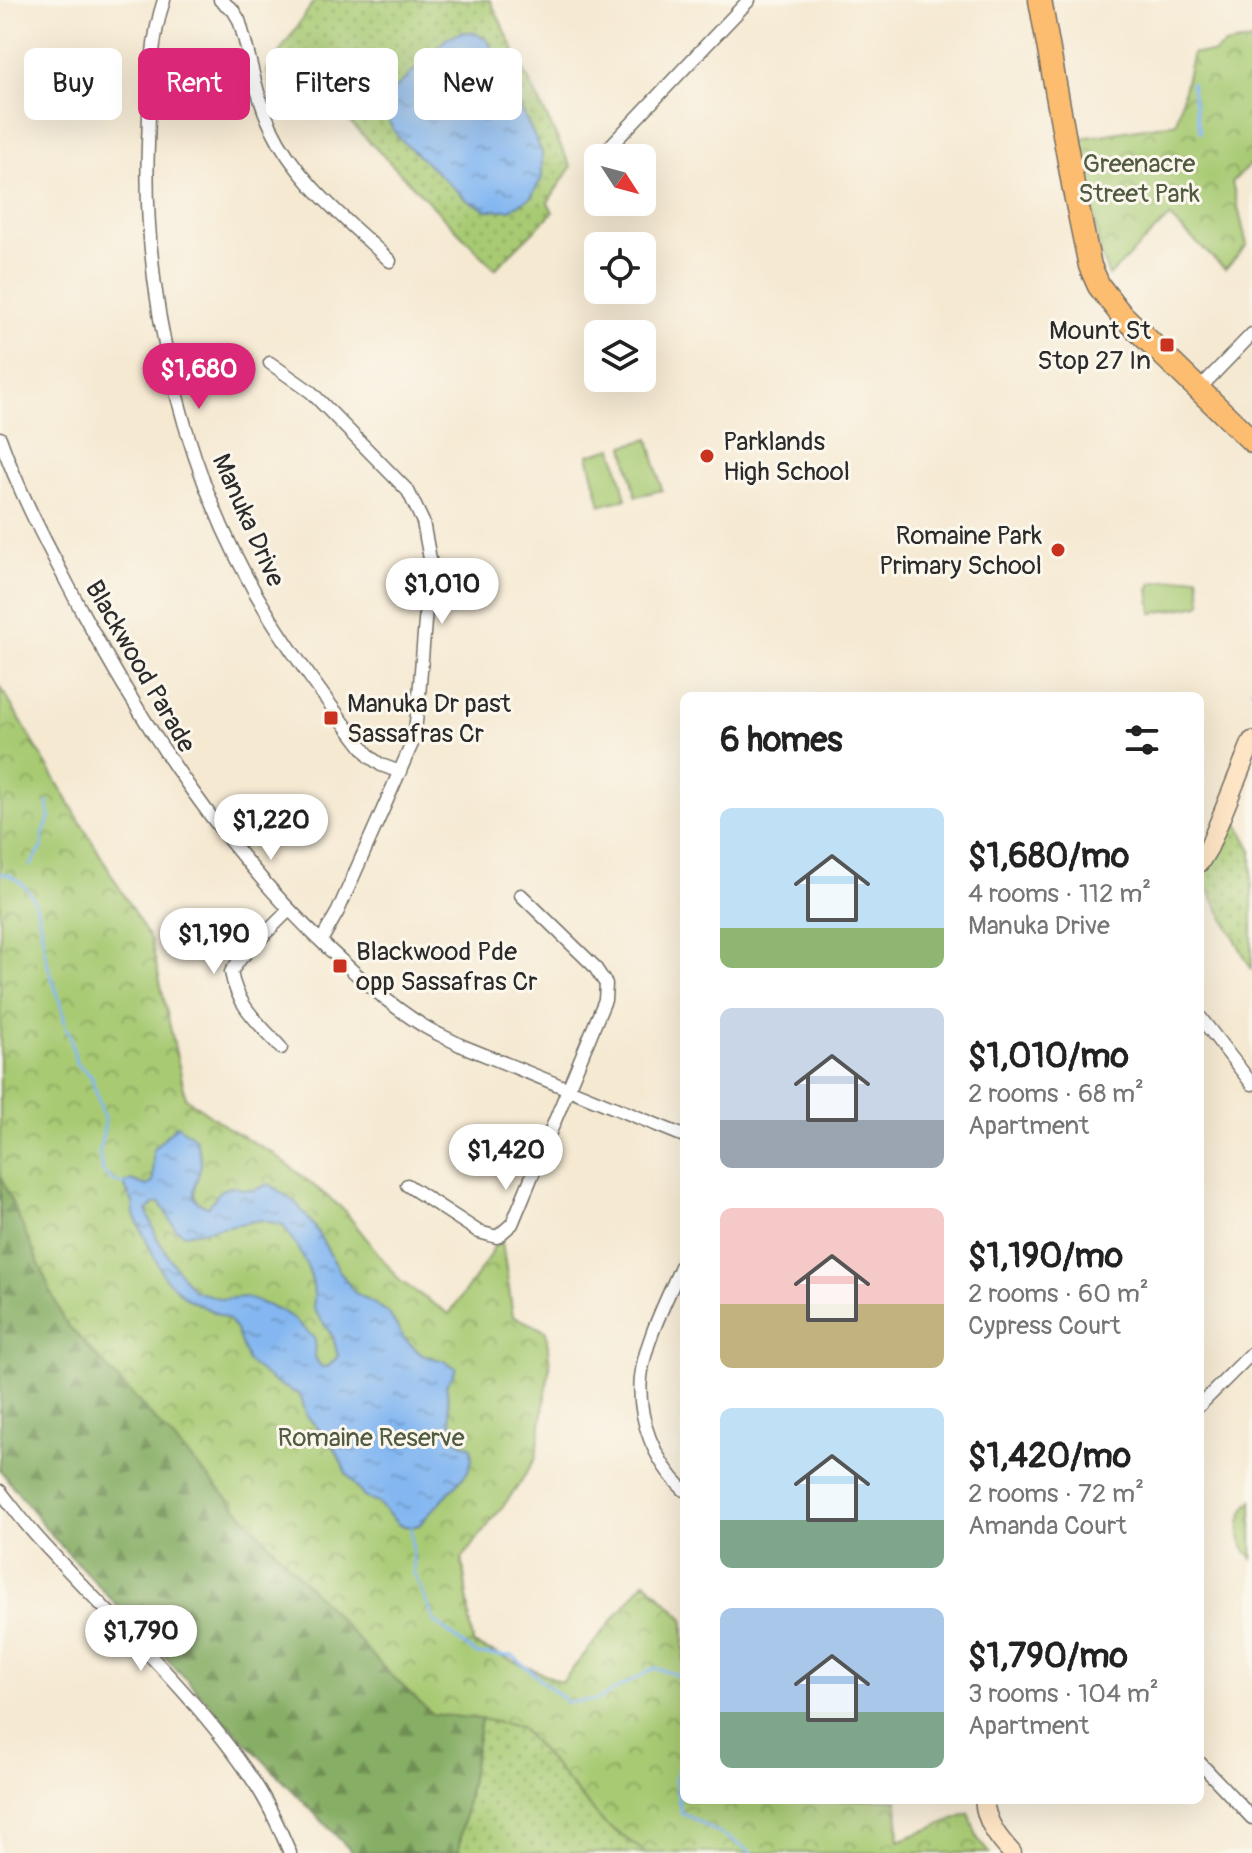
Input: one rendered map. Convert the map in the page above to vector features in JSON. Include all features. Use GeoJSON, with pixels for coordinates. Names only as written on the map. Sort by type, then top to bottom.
{"type":"FeatureCollection","features":[{"type":"Feature","properties":{"kind":"highway"},"geometry":{"type":"LineString","coordinates":[[1040,0],[1090,266],[1099,286],[1120,313],[1252,441]]}},
{"type":"Feature","properties":{"kind":"street","name":"Manuka Drive"},"geometry":{"type":"LineString","coordinates":[[164,0],[158,19],[152,65],[146,187],[163,335],[179,407],[210,497],[270,617],[317,688],[370,757],[400,772]]}},
{"type":"Feature","properties":{"kind":"street"},"geometry":{"type":"LineString","coordinates":[[220,0],[233,10],[239,20],[262,102],[284,153],[307,181],[390,261]]}},
{"type":"Feature","properties":{"kind":"street"},"geometry":{"type":"LineString","coordinates":[[612,144],[749,0]]}},
{"type":"Feature","properties":{"kind":"street"},"geometry":{"type":"LineString","coordinates":[[1199,389],[1252,334]]}},
{"type":"Feature","properties":{"kind":"street"},"geometry":{"type":"LineString","coordinates":[[270,363],[311,392],[408,491],[423,522],[430,559],[414,739],[338,911],[321,941]]}},
{"type":"Feature","properties":{"kind":"street","name":"Blackwood Parade"},"geometry":{"type":"LineString","coordinates":[[0,438],[29,511],[143,719],[206,811],[289,910],[383,996],[424,1027],[460,1045],[680,1134]]}},
{"type":"Feature","properties":{"kind":"street"},"geometry":{"type":"LineString","coordinates":[[1204,855],[1252,741]]}},
{"type":"Feature","properties":{"kind":"street"},"geometry":{"type":"LineString","coordinates":[[407,1185],[479,1232],[497,1237],[512,1224],[605,1000],[606,984],[594,966],[521,895]]}},
{"type":"Feature","properties":{"kind":"street"},"geometry":{"type":"LineString","coordinates":[[281,1048],[246,1009],[234,989],[231,972],[289,910]]}},
{"type":"Feature","properties":{"kind":"street"},"geometry":{"type":"LineString","coordinates":[[1204,1022],[1252,1084]]}},
{"type":"Feature","properties":{"kind":"street"},"geometry":{"type":"LineString","coordinates":[[680,1269],[648,1347],[641,1377],[642,1408],[649,1436],[661,1460],[680,1486]]}},
{"type":"Feature","properties":{"kind":"street"},"geometry":{"type":"LineString","coordinates":[[1204,1401],[1252,1353]]}},
{"type":"Feature","properties":{"kind":"street"},"geometry":{"type":"LineString","coordinates":[[0,1491],[37,1537],[218,1732],[255,1784],[278,1823],[290,1853]]}},
{"type":"Feature","properties":{"kind":"street"},"geometry":{"type":"LineString","coordinates":[[1204,1767],[1252,1818]]}},
{"type":"Feature","properties":{"kind":"street"},"geometry":{"type":"LineString","coordinates":[[985,1804],[996,1835],[1012,1853]]}},
{"type":"Feature","properties":{"kind":"green space"},"geometry":{"type":"Polygon","coordinates":[[[315,0],[490,0],[513,48],[414,48],[414,120],[522,120],[522,66],[571,167],[548,202],[553,212],[495,269],[348,120],[398,120],[398,48],[283,48],[315,0]]]}},
{"type":"Feature","properties":{"kind":"green space","name":"Greenacre Street Park"},"geometry":{"type":"Polygon","coordinates":[[[1252,40],[1252,163],[1232,182],[1247,245],[1225,269],[1169,217],[1109,276],[1101,255],[1081,138],[1176,123],[1193,53],[1213,53],[1225,45],[1252,40]]]}},
{"type":"Feature","properties":{"kind":"green space"},"geometry":{"type":"Polygon","coordinates":[[[649,439],[662,490],[636,496],[624,446],[649,439]]]}},
{"type":"Feature","properties":{"kind":"green space"},"geometry":{"type":"Polygon","coordinates":[[[613,448],[626,499],[601,505],[588,455],[613,448]]]}},
{"type":"Feature","properties":{"kind":"green space"},"geometry":{"type":"Polygon","coordinates":[[[1198,576],[1200,605],[1152,613],[1151,583],[1198,576]]]}},
{"type":"Feature","properties":{"kind":"green space","name":"Romaine Reserve"},"geometry":{"type":"Polygon","coordinates":[[[0,686],[151,941],[186,1098],[231,1130],[273,1153],[343,1209],[400,1281],[449,1314],[494,1246],[502,1242],[513,1316],[546,1331],[550,1365],[536,1458],[462,1559],[473,1644],[562,1682],[645,1581],[680,1615],[680,1804],[897,1804],[899,1841],[969,1813],[978,1839],[990,1853],[645,1853],[605,1824],[520,1727],[432,1714],[387,1671],[64,1321],[0,1175],[0,686]]]}},
{"type":"Feature","properties":{"kind":"green space"},"geometry":{"type":"Polygon","coordinates":[[[1223,814],[1239,826],[1252,850],[1252,970],[1204,882],[1204,854],[1223,814]]]}},
{"type":"Feature","properties":{"kind":"green space"},"geometry":{"type":"Polygon","coordinates":[[[0,1043],[462,1559],[473,1644],[562,1682],[645,1581],[680,1615],[681,1804],[645,1853],[605,1824],[504,1694],[433,1714],[481,1719],[458,1853],[353,1853],[53,1537],[0,1470],[0,1043]]]}},
{"type":"Feature","properties":{"kind":"green space"},"geometry":{"type":"Polygon","coordinates":[[[1252,1500],[1252,1559],[1240,1537],[1240,1522],[1252,1500]]]}},
{"type":"Feature","properties":{"kind":"green space"},"geometry":{"type":"Polygon","coordinates":[[[481,1719],[520,1727],[605,1824],[645,1853],[458,1853],[481,1719]]]}},
{"type":"Feature","properties":{"kind":"water"},"geometry":{"type":"Polygon","coordinates":[[[462,32],[475,33],[488,41],[491,48],[437,48],[447,38],[462,32]]]}},
{"type":"Feature","properties":{"kind":"water"},"geometry":{"type":"Polygon","coordinates":[[[414,70],[414,120],[522,120],[522,111],[542,152],[542,178],[531,197],[510,210],[487,210],[467,200],[398,137],[389,120],[398,120],[398,86],[414,70]]]}},
{"type":"Feature","properties":{"kind":"water"},"geometry":{"type":"Polygon","coordinates":[[[177,1125],[195,1138],[201,1163],[194,1194],[200,1204],[208,1207],[221,1190],[234,1186],[254,1190],[269,1184],[296,1203],[314,1226],[354,1292],[388,1312],[404,1338],[422,1355],[456,1368],[446,1385],[450,1419],[456,1440],[471,1447],[472,1460],[467,1473],[419,1525],[399,1525],[378,1503],[364,1497],[346,1473],[335,1448],[307,1416],[300,1395],[275,1383],[248,1362],[236,1330],[228,1319],[186,1298],[164,1277],[134,1215],[133,1202],[124,1184],[131,1180],[147,1186],[153,1182],[153,1149],[177,1125]],[[155,1203],[147,1211],[157,1238],[194,1291],[222,1299],[245,1297],[280,1310],[315,1339],[314,1356],[321,1367],[329,1366],[338,1356],[333,1337],[313,1308],[310,1275],[283,1225],[261,1220],[184,1234],[176,1229],[160,1203],[155,1203]]]}},
{"type":"Feature","properties":{"kind":"waterway"},"geometry":{"type":"LineString","coordinates":[[1191,83],[1200,132]]}},
{"type":"Feature","properties":{"kind":"waterway"},"geometry":{"type":"LineString","coordinates":[[30,866],[42,848],[49,819],[48,802]]}},
{"type":"Feature","properties":{"kind":"waterway"},"geometry":{"type":"LineString","coordinates":[[0,874],[17,880],[32,896],[65,1024]]}},
{"type":"Feature","properties":{"kind":"waterway"},"geometry":{"type":"LineString","coordinates":[[66,1028],[76,1063],[91,1076],[105,1122],[99,1154],[103,1172],[113,1181],[124,1184]]}},
{"type":"Feature","properties":{"kind":"waterway"},"geometry":{"type":"LineString","coordinates":[[411,1527],[414,1573],[435,1622],[476,1654],[513,1656],[567,1702],[597,1700],[655,1668],[680,1676]]}},
{"type":"Feature","properties":{"kind":"waterway"},"geometry":{"type":"LineString","coordinates":[[680,1765],[675,1781],[681,1812],[751,1853]]}},
{"type":"Feature","properties":{"kind":"place","name":"Mount St Stop 27 In"},"geometry":{"type":"Point","coordinates":[1167,345]}},
{"type":"Feature","properties":{"kind":"place","name":"Parklands High School"},"geometry":{"type":"Point","coordinates":[707,456]}},
{"type":"Feature","properties":{"kind":"place","name":"Romaine Park Primary School"},"geometry":{"type":"Point","coordinates":[1058,550]}},
{"type":"Feature","properties":{"kind":"place","name":"Manuka Dr past Sassafras Cr"},"geometry":{"type":"Point","coordinates":[331,718]}},
{"type":"Feature","properties":{"kind":"place","name":"Blackwood Pde opp Sassafras Cr"},"geometry":{"type":"Point","coordinates":[340,966]}}]}
